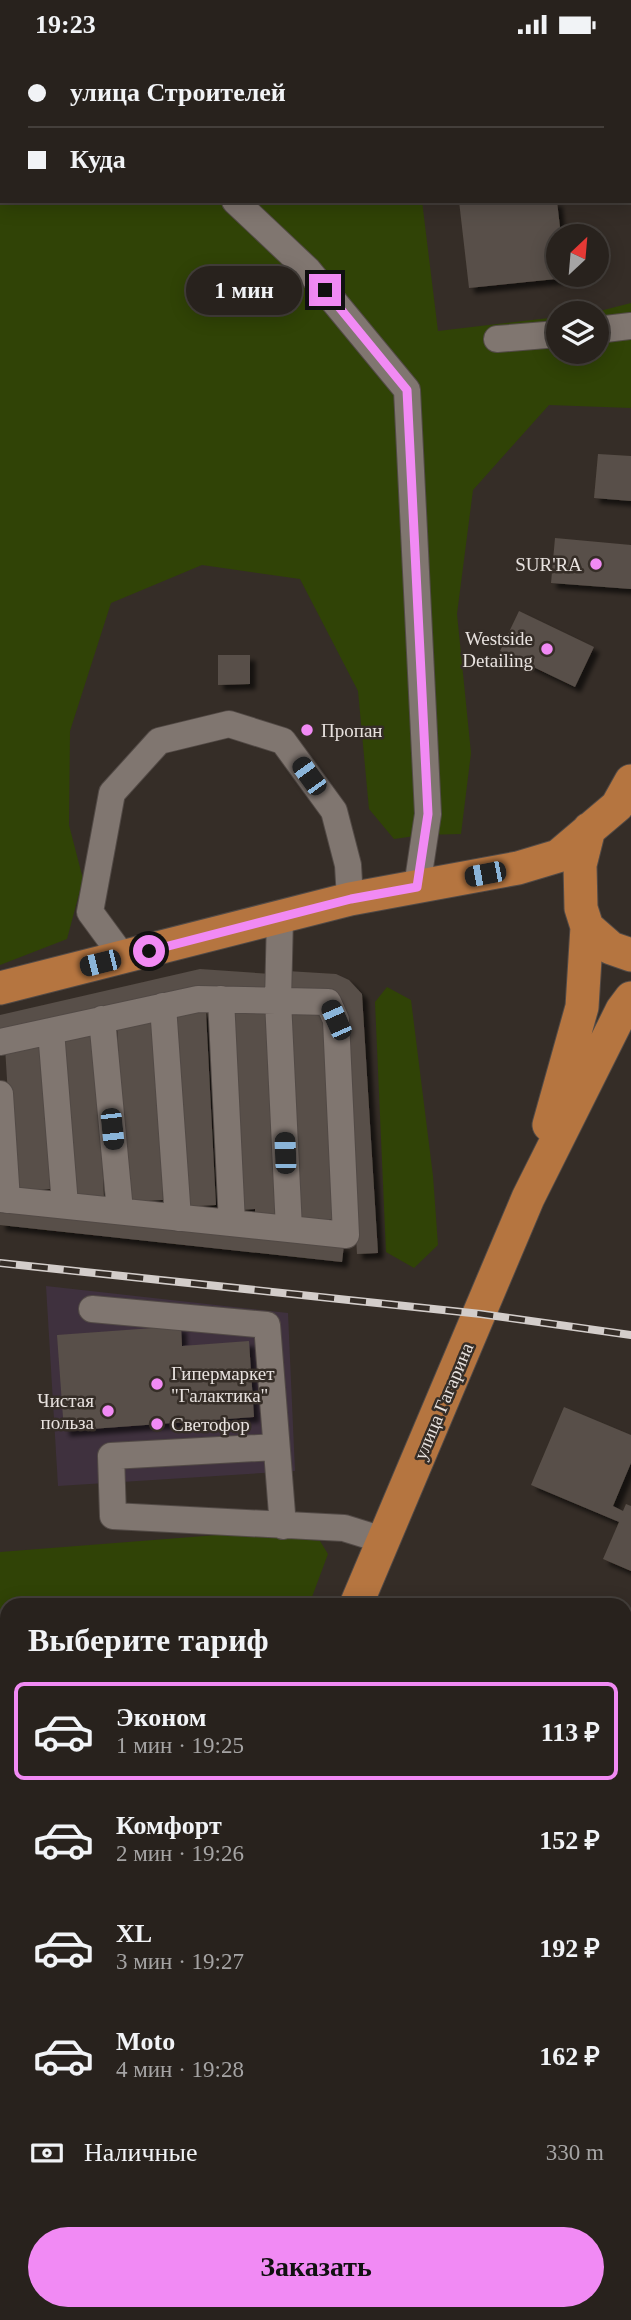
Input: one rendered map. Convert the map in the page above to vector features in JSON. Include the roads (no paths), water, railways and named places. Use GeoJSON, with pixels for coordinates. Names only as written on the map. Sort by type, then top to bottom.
{"type":"FeatureCollection","features":[{"type":"Feature","properties":{"kind":"main road"},"geometry":{"type":"LineString","coordinates":[[0,988],[351,899],[518,868],[558,856],[626,797]]}},
{"type":"Feature","properties":{"kind":"main road"},"geometry":{"type":"LineString","coordinates":[[528,1198],[582,1007],[584,918],[580,865],[589,829]]}},
{"type":"Feature","properties":{"kind":"main road"},"geometry":{"type":"LineString","coordinates":[[518,868],[553,883],[611,948],[631,955]]}},
{"type":"Feature","properties":{"kind":"main road"},"geometry":{"type":"LineString","coordinates":[[528,1198],[622,1010],[631,998]]}},
{"type":"Feature","properties":{"kind":"main road","name":"улица Гагарина"},"geometry":{"type":"LineString","coordinates":[[359,1598],[528,1198]]}},
{"type":"Feature","properties":{"kind":"street"},"geometry":{"type":"LineString","coordinates":[[237,203],[308,270],[407,390],[428,814],[417,887]]}},
{"type":"Feature","properties":{"kind":"street"},"geometry":{"type":"LineString","coordinates":[[609,329],[631,326]]}},
{"type":"Feature","properties":{"kind":"street"},"geometry":{"type":"LineString","coordinates":[[497,339],[546,335]]}},
{"type":"Feature","properties":{"kind":"street"},"geometry":{"type":"LineString","coordinates":[[123,957],[90,912],[112,793],[159,741],[229,724],[284,741],[334,811],[348,865],[351,899]]}},
{"type":"Feature","properties":{"kind":"street"},"geometry":{"type":"LineString","coordinates":[[280,917],[278,1002],[289,1229]]}},
{"type":"Feature","properties":{"kind":"street"},"geometry":{"type":"LineString","coordinates":[[0,1042],[198,999],[328,1002],[336,1020],[346,1235],[4,1199],[0,1094]]}},
{"type":"Feature","properties":{"kind":"street"},"geometry":{"type":"LineString","coordinates":[[221,999],[232,1223]]}},
{"type":"Feature","properties":{"kind":"street"},"geometry":{"type":"LineString","coordinates":[[163,1006],[178,1217]]}},
{"type":"Feature","properties":{"kind":"street"},"geometry":{"type":"LineString","coordinates":[[102,1020],[120,1211]]}},
{"type":"Feature","properties":{"kind":"street"},"geometry":{"type":"LineString","coordinates":[[51,1031],[65,1205]]}},
{"type":"Feature","properties":{"kind":"street"},"geometry":{"type":"LineString","coordinates":[[92,1309],[267,1325],[283,1525]]}},
{"type":"Feature","properties":{"kind":"street"},"geometry":{"type":"LineString","coordinates":[[276,1447],[111,1456],[113,1516],[344,1528],[383,1540]]}},
{"type":"Feature","properties":{"kind":"railway"},"geometry":{"type":"LineString","coordinates":[[0,1263],[481,1314],[631,1335]]}},
{"type":"Feature","properties":{"kind":"place","name":"SUR'RA"},"geometry":{"type":"Point","coordinates":[596,564]}},
{"type":"Feature","properties":{"kind":"place","name":"Westside Detailing"},"geometry":{"type":"Point","coordinates":[547,649]}},
{"type":"Feature","properties":{"kind":"place","name":"Пропан"},"geometry":{"type":"Point","coordinates":[307,730]}},
{"type":"Feature","properties":{"kind":"place","name":"Гипермаркет \"Галактика\""},"geometry":{"type":"Point","coordinates":[157,1384]}},
{"type":"Feature","properties":{"kind":"place","name":"Чистая польза"},"geometry":{"type":"Point","coordinates":[108,1411]}},
{"type":"Feature","properties":{"kind":"place","name":"Светофор"},"geometry":{"type":"Point","coordinates":[157,1424]}}]}
